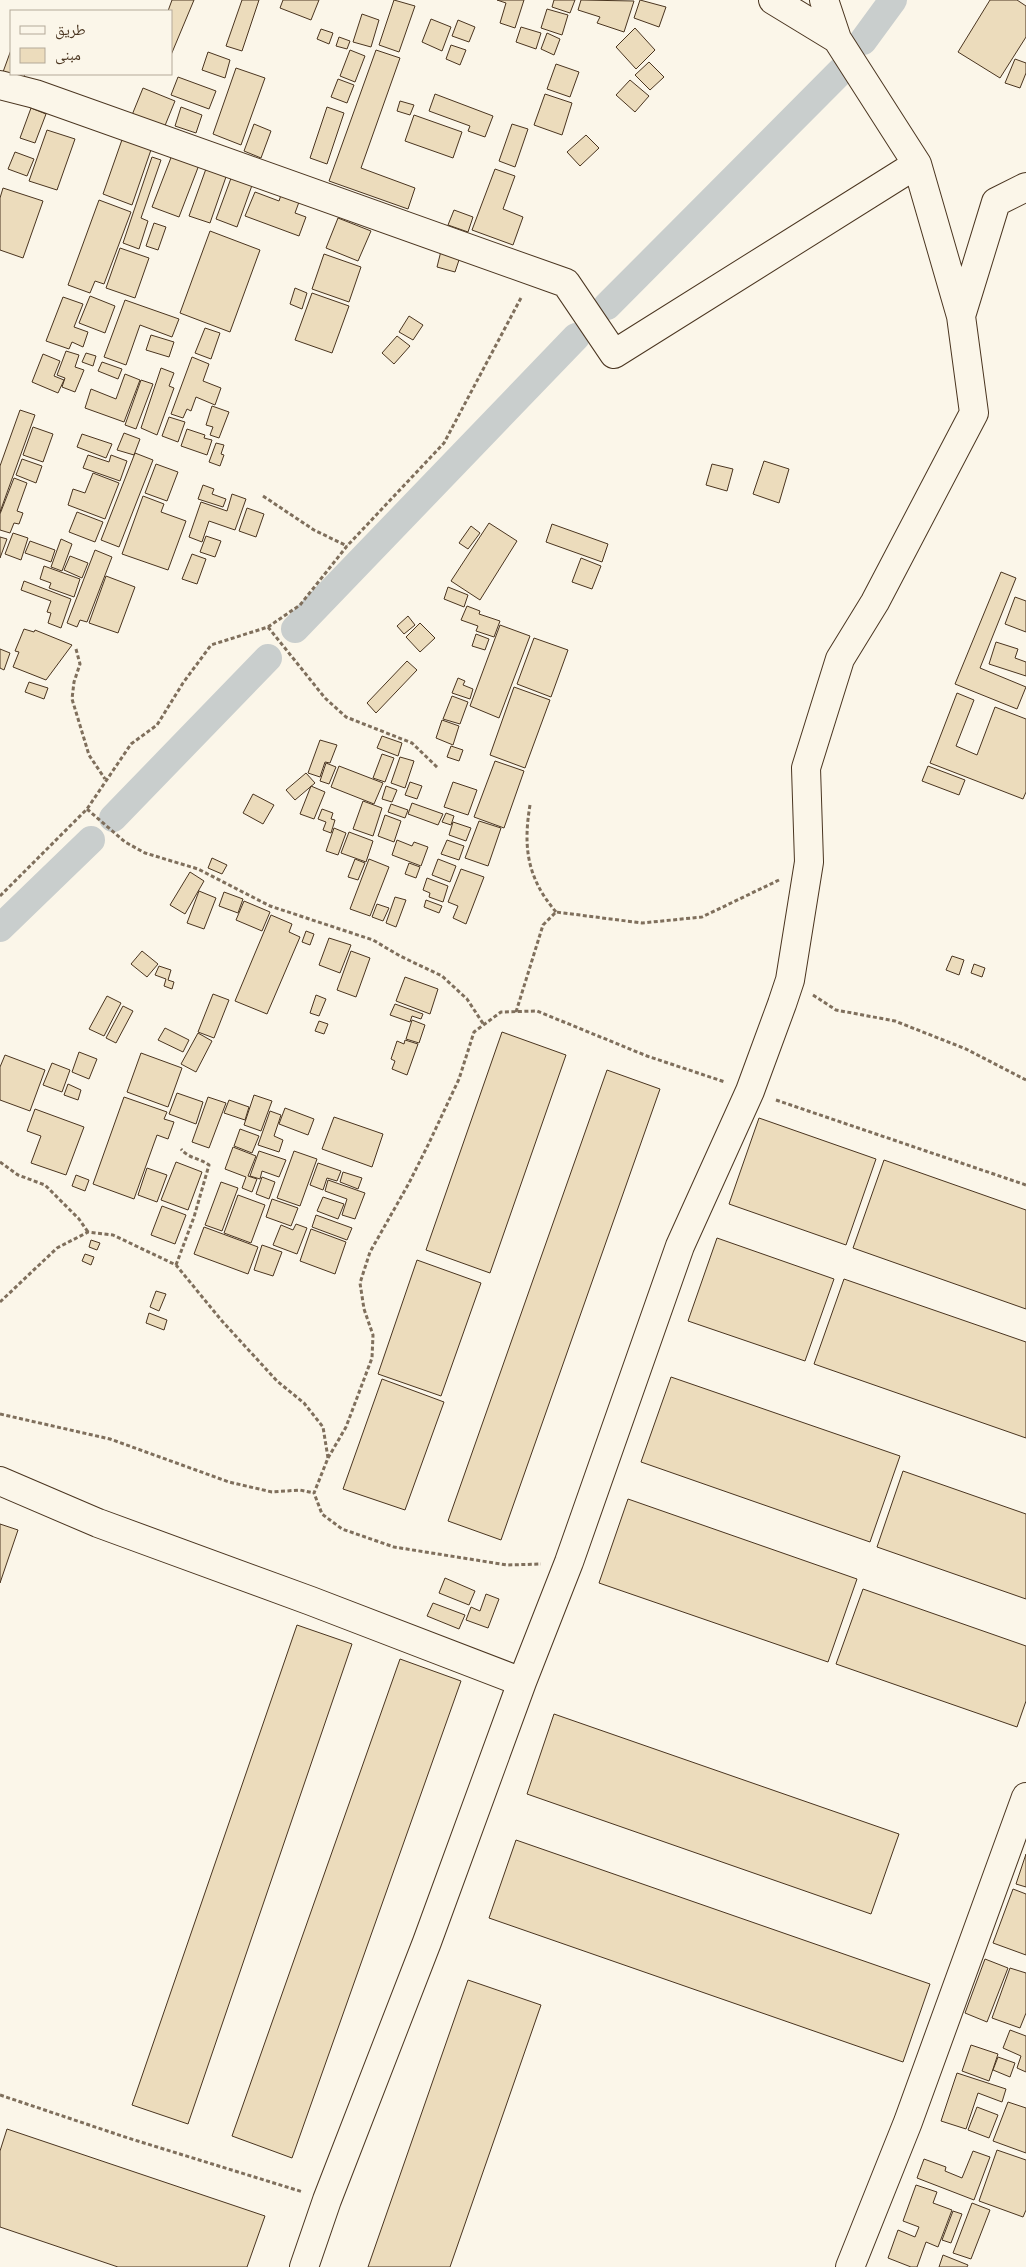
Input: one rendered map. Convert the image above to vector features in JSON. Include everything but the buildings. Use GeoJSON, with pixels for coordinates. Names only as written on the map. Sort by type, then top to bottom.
{"type":"FeatureCollection","features":[{"type":"Feature","properties":{"kind":"street"},"geometry":{"type":"LineString","coordinates":[[773,0],[837,38]]}},
{"type":"Feature","properties":{"kind":"street"},"geometry":{"type":"LineString","coordinates":[[304,2267],[327,2200],[427,1942],[522,1682],[569,1562],[680,1246],[750,1091],[790,980],[809,862],[806,768],[840,659],[875,602],[974,413],[961,316],[916,164],[837,38],[824,0]]}},
{"type":"Feature","properties":{"kind":"street"},"geometry":{"type":"LineString","coordinates":[[0,85],[35,94],[566,283],[614,354],[916,164]]}},
{"type":"Feature","properties":{"kind":"street"},"geometry":{"type":"LineString","coordinates":[[961,316],[996,202],[1026,187]]}},
{"type":"Feature","properties":{"kind":"street"},"geometry":{"type":"LineString","coordinates":[[0,1481],[98,1523],[311,1600],[522,1682]]}},
{"type":"Feature","properties":{"kind":"street"},"geometry":{"type":"LineString","coordinates":[[850,2267],[908,2122],[1026,1797]]}},
{"type":"Feature","properties":{"kind":"path"},"geometry":{"type":"LineString","coordinates":[[0,896],[87,809],[105,779],[131,744],[157,725],[183,683],[212,645],[268,627],[300,604],[347,546],[444,444],[534,273]]}},
{"type":"Feature","properties":{"kind":"path"},"geometry":{"type":"LineString","coordinates":[[264,496],[314,530],[347,546]]}},
{"type":"Feature","properties":{"kind":"path"},"geometry":{"type":"LineString","coordinates":[[268,627],[325,698],[346,717],[412,743],[438,768]]}},
{"type":"Feature","properties":{"kind":"path"},"geometry":{"type":"LineString","coordinates":[[76,649],[80,664],[74,682],[72,699],[89,754],[105,779]]}},
{"type":"Feature","properties":{"kind":"path"},"geometry":{"type":"LineString","coordinates":[[530,804],[526,851],[543,897],[556,912],[642,923],[702,917],[767,888],[809,862]]}},
{"type":"Feature","properties":{"kind":"path"},"geometry":{"type":"LineString","coordinates":[[87,809],[125,842],[145,853],[198,870],[270,906],[373,940],[400,956],[442,976],[466,999],[484,1025]]}},
{"type":"Feature","properties":{"kind":"path"},"geometry":{"type":"LineString","coordinates":[[516,1012],[543,925],[556,912]]}},
{"type":"Feature","properties":{"kind":"path"},"geometry":{"type":"LineString","coordinates":[[790,980],[836,1010],[895,1022],[966,1049],[1026,1080]]}},
{"type":"Feature","properties":{"kind":"path"},"geometry":{"type":"LineString","coordinates":[[569,1562],[507,1565],[394,1547],[342,1530],[322,1514],[314,1493],[328,1458],[346,1427],[372,1358],[372,1335],[364,1309],[360,1282],[370,1252],[409,1184],[429,1143],[459,1079],[474,1032],[501,1012],[538,1011],[647,1056],[695,1070],[750,1091],[1026,1185]]}},
{"type":"Feature","properties":{"kind":"path"},"geometry":{"type":"LineString","coordinates":[[176,1265],[194,1217],[209,1165],[204,1161],[186,1156],[181,1149]]}},
{"type":"Feature","properties":{"kind":"path"},"geometry":{"type":"LineString","coordinates":[[0,1162],[18,1174],[45,1185],[79,1219],[88,1232]]}},
{"type":"Feature","properties":{"kind":"path"},"geometry":{"type":"LineString","coordinates":[[0,1302],[57,1248],[88,1232],[113,1235],[176,1265],[222,1321],[277,1381],[304,1403],[323,1427],[328,1458]]}},
{"type":"Feature","properties":{"kind":"path"},"geometry":{"type":"LineString","coordinates":[[0,1414],[110,1439],[229,1482],[272,1492],[300,1490],[314,1493]]}},
{"type":"Feature","properties":{"kind":"path"},"geometry":{"type":"LineString","coordinates":[[0,2095],[128,2138],[212,2162],[327,2200]]}},
{"type":"Feature","properties":{"kind":"waterway"},"geometry":{"type":"LineString","coordinates":[[863,41],[893,0]]}},
{"type":"Feature","properties":{"kind":"waterway"},"geometry":{"type":"LineString","coordinates":[[607,306],[841,71]]}},
{"type":"Feature","properties":{"kind":"waterway"},"geometry":{"type":"LineString","coordinates":[[295,629],[576,337]]}},
{"type":"Feature","properties":{"kind":"waterway"},"geometry":{"type":"LineString","coordinates":[[113,818],[268,658]]}},
{"type":"Feature","properties":{"kind":"waterway"},"geometry":{"type":"LineString","coordinates":[[0,928],[91,840]]}}]}
